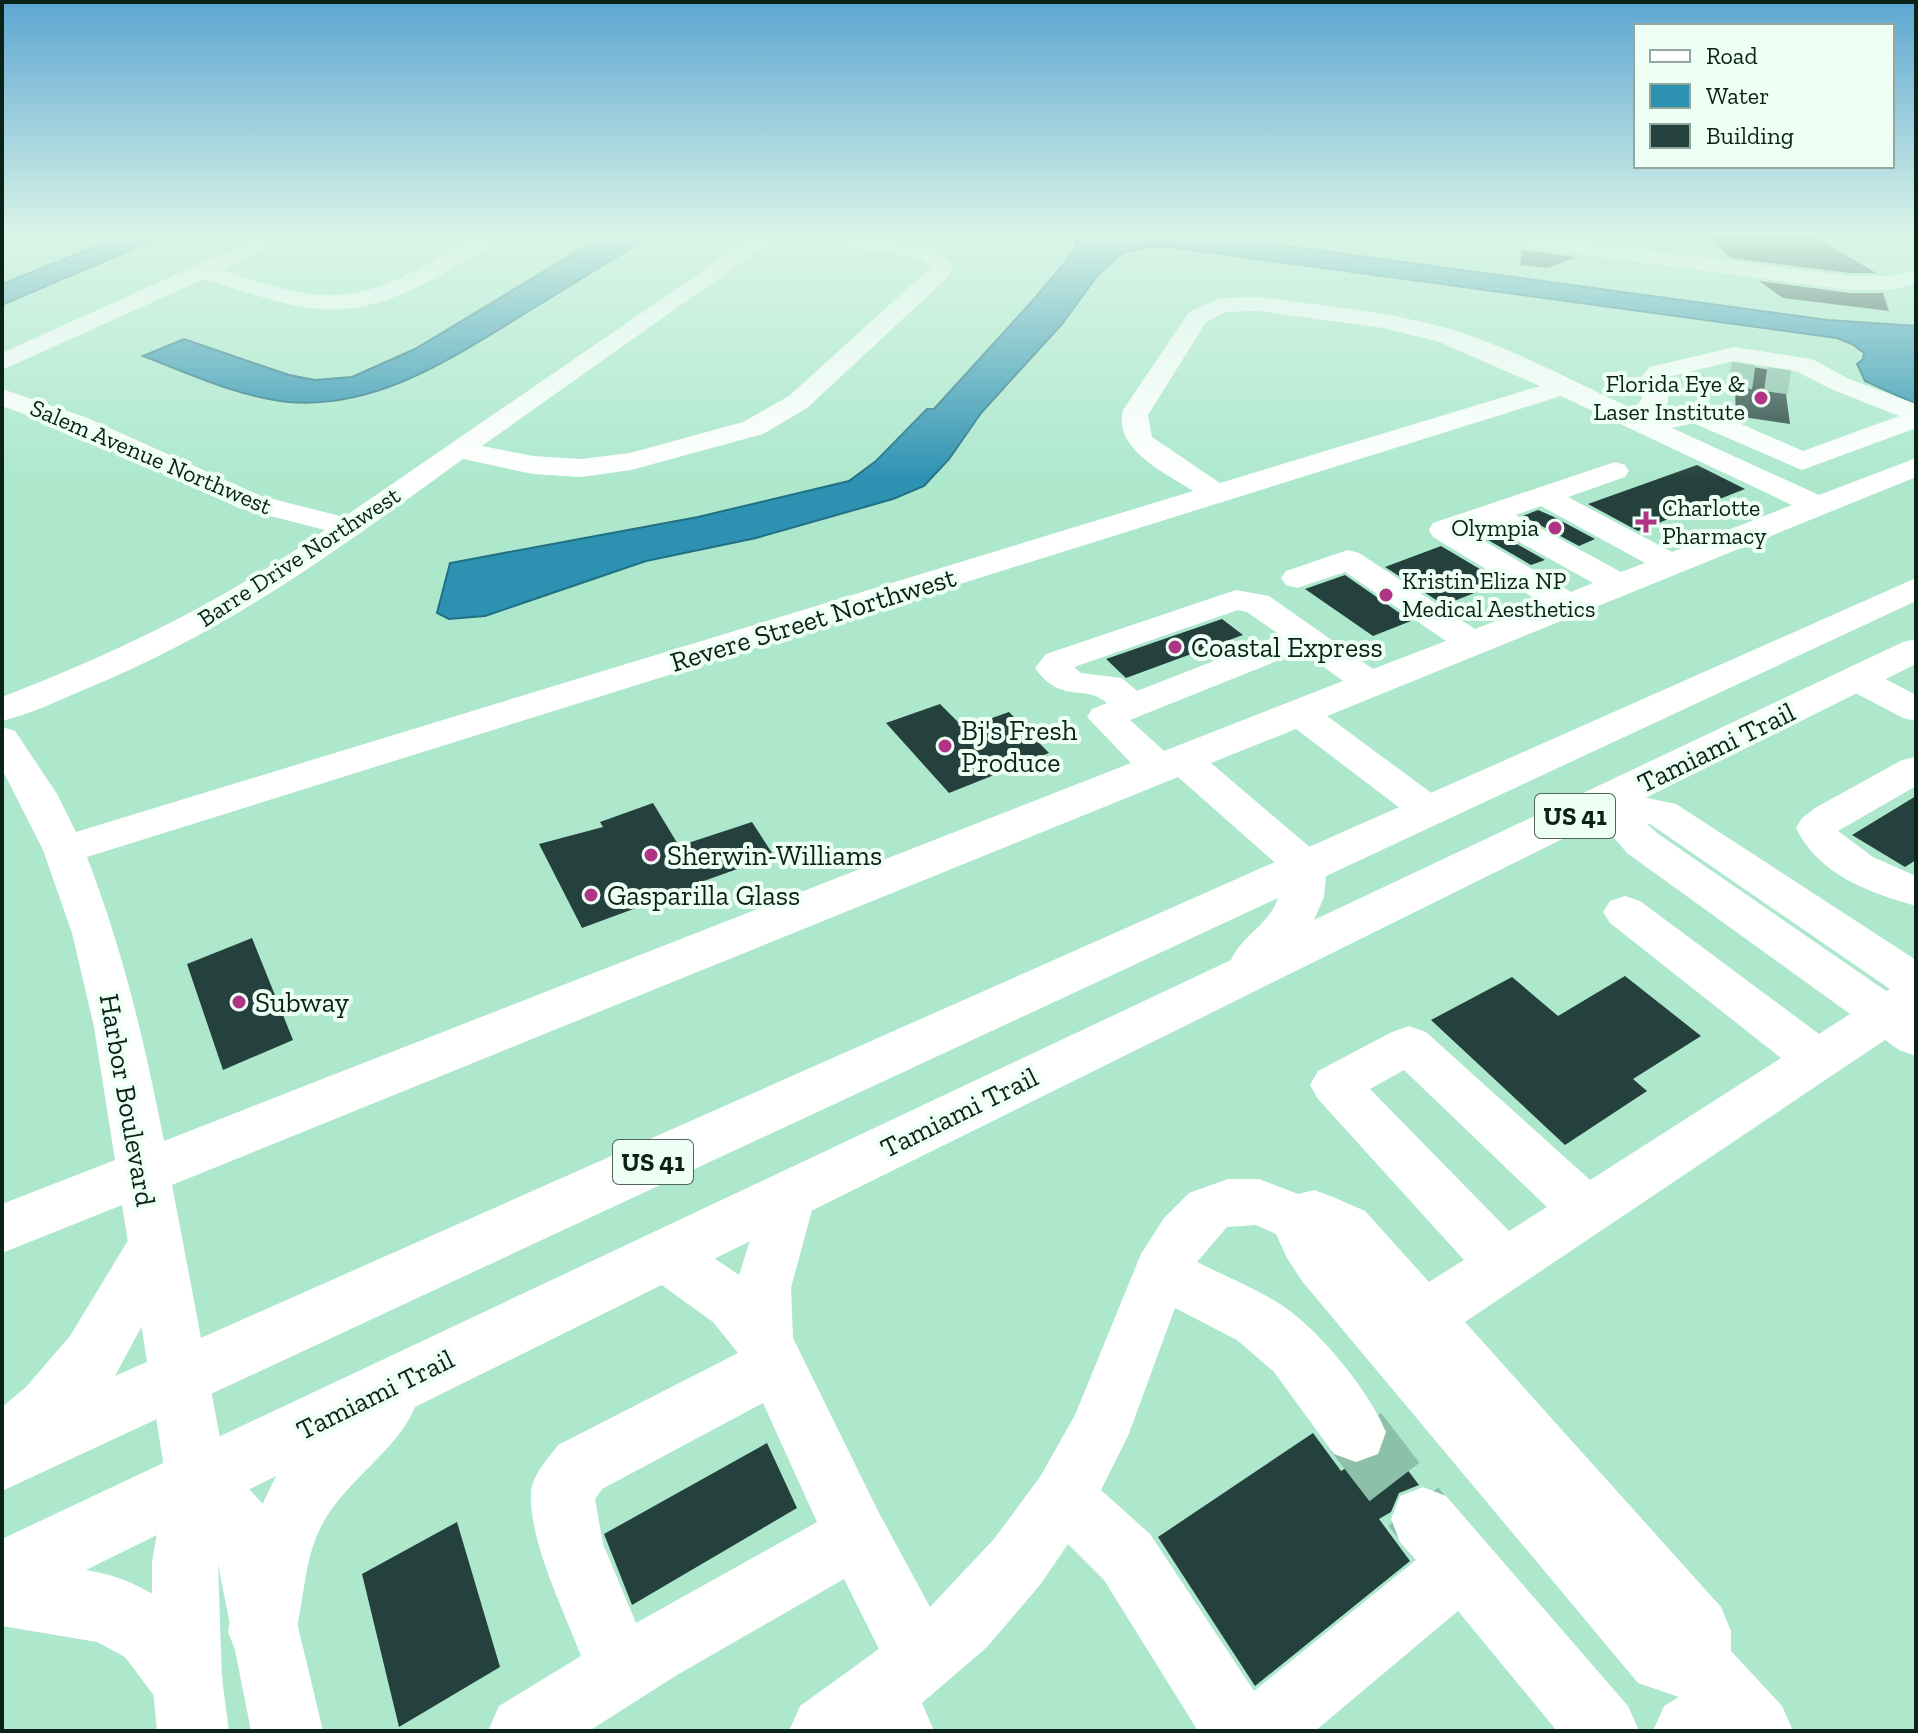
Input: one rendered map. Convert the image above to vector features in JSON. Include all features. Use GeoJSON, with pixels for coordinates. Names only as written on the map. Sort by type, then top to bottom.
{"type":"FeatureCollection","features":[{"type":"Feature","properties":{"kind":"main road","name":"US 41"},"geometry":{"type":"LineString","coordinates":[[2,1459],[1916,588]]}},
{"type":"Feature","properties":{"kind":"main road","name":"Tamiami Trail"},"geometry":{"type":"LineString","coordinates":[[2,1575],[1916,650]]}},
{"type":"Feature","properties":{"kind":"main road"},"geometry":{"type":"LineString","coordinates":[[1604,802],[1595,781],[1599,759],[1633,716]]}},
{"type":"Feature","properties":{"kind":"main road"},"geometry":{"type":"LineString","coordinates":[[1233,980],[1297,915],[1304,894],[1304,865]]}},
{"type":"Feature","properties":{"kind":"main road"},"geometry":{"type":"LineString","coordinates":[[2,1450],[48,1409],[92,1357],[155,1247]]}},
{"type":"Feature","properties":{"kind":"main road"},"geometry":{"type":"LineString","coordinates":[[263,1632],[274,1568],[291,1513],[335,1449],[424,1371]]}},
{"type":"Feature","properties":{"kind":"main road"},"geometry":{"type":"LineString","coordinates":[[2,1591],[106,1608],[150,1632],[190,1705]]}},
{"type":"Feature","properties":{"kind":"street"},"geometry":{"type":"LineString","coordinates":[[2,362],[99,318]]}},
{"type":"Feature","properties":{"kind":"street","name":"Barre Drive Northwest"},"geometry":{"type":"LineString","coordinates":[[2,710],[102,670],[180,634],[254,592],[648,318]]}},
{"type":"Feature","properties":{"kind":"street"},"geometry":{"type":"LineString","coordinates":[[458,450],[556,468],[606,466],[733,435],[786,411],[889,318]]}},
{"type":"Feature","properties":{"kind":"street"},"geometry":{"type":"LineString","coordinates":[[1196,318],[1136,410],[1133,421],[1141,442],[1216,494]]}},
{"type":"Feature","properties":{"kind":"street"},"geometry":{"type":"LineString","coordinates":[[1352,318],[1414,327],[1462,341],[1640,419],[1818,506]]}},
{"type":"Feature","properties":{"kind":"street"},"geometry":{"type":"LineString","coordinates":[[1640,419],[1646,408],[1655,402],[1655,376],[1659,372],[1734,354],[1803,364],[1840,384],[1916,416]]}},
{"type":"Feature","properties":{"kind":"street"},"geometry":{"type":"LineString","coordinates":[[1695,364],[1730,374]]}},
{"type":"Feature","properties":{"kind":"street"},"geometry":{"type":"LineString","coordinates":[[1800,384],[1840,384]]}},
{"type":"Feature","properties":{"kind":"street","name":"Revere Street Northwest"},"geometry":{"type":"LineString","coordinates":[[64,850],[1563,387]]}},
{"type":"Feature","properties":{"kind":"street","name":"Salem Avenue Northwest"},"geometry":{"type":"LineString","coordinates":[[2,397],[75,423],[250,502],[348,527]]}},
{"type":"Feature","properties":{"kind":"street"},"geometry":{"type":"LineString","coordinates":[[1640,419],[1670,420],[1696,414],[1802,461],[1916,416]]}},
{"type":"Feature","properties":{"kind":"street"},"geometry":{"type":"LineString","coordinates":[[2,1229],[1916,467]]}},
{"type":"Feature","properties":{"kind":"street"},"geometry":{"type":"LineString","coordinates":[[1569,605],[1444,530],[1615,471]]}},
{"type":"Feature","properties":{"kind":"street"},"geometry":{"type":"LineString","coordinates":[[1544,496],[1671,564]]}},
{"type":"Feature","properties":{"kind":"street"},"geometry":{"type":"LineString","coordinates":[[1492,514],[1620,585]]}},
{"type":"Feature","properties":{"kind":"street"},"geometry":{"type":"LineString","coordinates":[[1297,578],[1348,560],[1472,643]]}},
{"type":"Feature","properties":{"kind":"street"},"geometry":{"type":"LineString","coordinates":[[1304,865],[1170,764],[1119,712],[1109,686],[1071,683],[1053,668],[1058,661],[1236,600],[1257,603],[1369,683]]}},
{"type":"Feature","properties":{"kind":"street"},"geometry":{"type":"LineString","coordinates":[[1119,712],[1307,637]]}},
{"type":"Feature","properties":{"kind":"street"},"geometry":{"type":"LineString","coordinates":[[1857,679],[1916,710]]}},
{"type":"Feature","properties":{"kind":"street"},"geometry":{"type":"LineString","coordinates":[[1298,712],[1427,809]]}},
{"type":"Feature","properties":{"kind":"street","name":"Harbor Boulevard"},"geometry":{"type":"LineString","coordinates":[[2,739],[37,794],[64,850],[94,933],[118,1027],[141,1173],[197,1480],[185,1562],[190,1705]]}},
{"type":"Feature","properties":{"kind":"street"},"geometry":{"type":"LineString","coordinates":[[1916,769],[1816,828],[1819,840],[1849,861],[1888,883],[1916,891]]}},
{"type":"Feature","properties":{"kind":"street"},"geometry":{"type":"LineString","coordinates":[[1406,1329],[1817,1059],[1908,1007],[1642,843],[1604,802]]}},
{"type":"Feature","properties":{"kind":"street"},"geometry":{"type":"LineString","coordinates":[[1625,912],[1817,1059]]}},
{"type":"Feature","properties":{"kind":"street"},"geometry":{"type":"LineString","coordinates":[[1504,1264],[1335,1085],[1409,1045],[1586,1210]]}},
{"type":"Feature","properties":{"kind":"street"},"geometry":{"type":"LineString","coordinates":[[771,1352],[763,1288],[789,1195]]}},
{"type":"Feature","properties":{"kind":"street"},"geometry":{"type":"LineString","coordinates":[[880,1704],[963,1623],[1017,1562],[1062,1499],[1097,1436],[1161,1272],[1183,1235],[1208,1210],[1228,1202],[1259,1202],[1296,1218],[1306,1241],[1322,1263],[1406,1329],[1662,1659],[1719,1708]]}},
{"type":"Feature","properties":{"kind":"street"},"geometry":{"type":"LineString","coordinates":[[664,1255],[733,1303],[771,1352],[856,1536],[880,1704]]}},
{"type":"Feature","properties":{"kind":"street"},"geometry":{"type":"LineString","coordinates":[[1161,1272],[1257,1321],[1295,1352],[1356,1432]]}},
{"type":"Feature","properties":{"kind":"street"},"geometry":{"type":"LineString","coordinates":[[621,1672],[571,1544],[562,1492],[580,1467],[771,1352]]}},
{"type":"Feature","properties":{"kind":"street"},"geometry":{"type":"LineString","coordinates":[[197,1480],[243,1530],[287,1731]]}},
{"type":"Feature","properties":{"kind":"street"},"geometry":{"type":"LineString","coordinates":[[1062,1499],[1127,1557],[1239,1731]]}},
{"type":"Feature","properties":{"kind":"street"},"geometry":{"type":"LineString","coordinates":[[524,1731],[856,1536]]}},
{"type":"Feature","properties":{"kind":"street"},"geometry":{"type":"LineString","coordinates":[[1260,1731],[1443,1542],[1603,1731]]}},
{"type":"Feature","properties":{"kind":"water"},"geometry":{"type":"Polygon","coordinates":[[[467,318],[518,318],[431,369],[404,381],[348,399],[319,402],[288,402],[251,395],[143,356],[184,339],[289,375],[315,380],[352,377],[415,349],[467,318]]]}},
{"type":"Feature","properties":{"kind":"water"},"geometry":{"type":"Polygon","coordinates":[[[1017,318],[1067,318],[981,413],[949,459],[924,486],[893,499],[756,538],[646,561],[485,616],[449,619],[437,613],[450,563],[698,517],[849,481],[876,461],[927,409],[934,409],[1017,318]]]}},
{"type":"Feature","properties":{"kind":"water"},"geometry":{"type":"Polygon","coordinates":[[[1689,318],[1812,318],[1916,326],[1916,404],[1865,381],[1857,364],[1864,353],[1837,338],[1689,318]]]}},
{"type":"Feature","properties":{"kind":"building"},"geometry":{"type":"Polygon","coordinates":[[[1734,364],[1783,372],[1790,424],[1736,416],[1734,364]]]}},
{"type":"Feature","properties":{"kind":"building"},"geometry":{"type":"Polygon","coordinates":[[[1697,465],[1745,489],[1638,531],[1588,504],[1697,465]]]}},
{"type":"Feature","properties":{"kind":"building"},"geometry":{"type":"Polygon","coordinates":[[[1538,510],[1595,539],[1579,546],[1523,516],[1538,510]]]}},
{"type":"Feature","properties":{"kind":"building"},"geometry":{"type":"Polygon","coordinates":[[[1489,528],[1545,560],[1531,565],[1476,533],[1489,528]]]}},
{"type":"Feature","properties":{"kind":"building"},"geometry":{"type":"Polygon","coordinates":[[[1441,546],[1495,578],[1480,584],[1487,588],[1444,605],[1385,567],[1441,546]]]}},
{"type":"Feature","properties":{"kind":"building"},"geometry":{"type":"Polygon","coordinates":[[[1345,575],[1411,621],[1373,636],[1305,589],[1345,575]]]}},
{"type":"Feature","properties":{"kind":"building","name":"Coastal Express"},"geometry":{"type":"Polygon","coordinates":[[[1222,619],[1243,635],[1126,678],[1106,659],[1222,619]]]}},
{"type":"Feature","properties":{"kind":"building"},"geometry":{"type":"Polygon","coordinates":[[[940,704],[964,728],[1009,712],[1049,753],[949,793],[886,723],[940,704]]]}},
{"type":"Feature","properties":{"kind":"building"},"geometry":{"type":"Polygon","coordinates":[[[1916,796],[1916,860],[1905,867],[1852,835],[1916,796]]]}},
{"type":"Feature","properties":{"kind":"building"},"geometry":{"type":"Polygon","coordinates":[[[653,803],[679,846],[752,822],[774,856],[701,882],[704,886],[649,907],[647,904],[582,928],[539,844],[603,827],[600,822],[653,803]]]}},
{"type":"Feature","properties":{"kind":"building","name":"Subway"},"geometry":{"type":"Polygon","coordinates":[[[252,938],[293,1040],[223,1070],[187,964],[252,938]]]}},
{"type":"Feature","properties":{"kind":"building"},"geometry":{"type":"Polygon","coordinates":[[[1625,976],[1701,1036],[1633,1079],[1647,1091],[1565,1145],[1431,1020],[1512,977],[1558,1016],[1625,976]]]}},
{"type":"Feature","properties":{"kind":"building"},"geometry":{"type":"Polygon","coordinates":[[[1313,1433],[1341,1471],[1353,1464],[1379,1457],[1387,1443],[1419,1485],[1399,1493],[1391,1512],[1379,1519],[1410,1561],[1255,1686],[1158,1537],[1313,1433]]]}},
{"type":"Feature","properties":{"kind":"building"},"geometry":{"type":"Polygon","coordinates":[[[767,1443],[797,1508],[632,1605],[604,1534],[767,1443]]]}},
{"type":"Feature","properties":{"kind":"building"},"geometry":{"type":"Polygon","coordinates":[[[457,1522],[500,1667],[399,1727],[362,1574],[457,1522]]]}},
{"type":"Feature","properties":{"kind":"tunnel"},"geometry":{"type":"LineString","coordinates":[[1730,374],[1800,384]]}},
{"type":"Feature","properties":{"kind":"tunnel"},"geometry":{"type":"LineString","coordinates":[[1356,1432],[1423,1519]]}},
{"type":"Feature","properties":{"kind":"place","name":"Florida Eye & Laser Institute"},"geometry":{"type":"Point","coordinates":[1761,398]}},
{"type":"Feature","properties":{"kind":"place","name":"Charlotte Pharmacy"},"geometry":{"type":"Point","coordinates":[1646,522]}},
{"type":"Feature","properties":{"kind":"place","name":"Olympia"},"geometry":{"type":"Point","coordinates":[1555,528]}},
{"type":"Feature","properties":{"kind":"place","name":"Kristin Eliza NP Medical Aesthetics"},"geometry":{"type":"Point","coordinates":[1386,595]}},
{"type":"Feature","properties":{"kind":"place","name":"Coastal Express"},"geometry":{"type":"Point","coordinates":[1175,647]}},
{"type":"Feature","properties":{"kind":"place","name":"Bj's Fresh Produce"},"geometry":{"type":"Point","coordinates":[945,746]}},
{"type":"Feature","properties":{"kind":"place","name":"Sherwin-Williams"},"geometry":{"type":"Point","coordinates":[651,855]}},
{"type":"Feature","properties":{"kind":"place","name":"Gasparilla Glass"},"geometry":{"type":"Point","coordinates":[591,895]}},
{"type":"Feature","properties":{"kind":"place","name":"Subway"},"geometry":{"type":"Point","coordinates":[239,1002]}}]}
